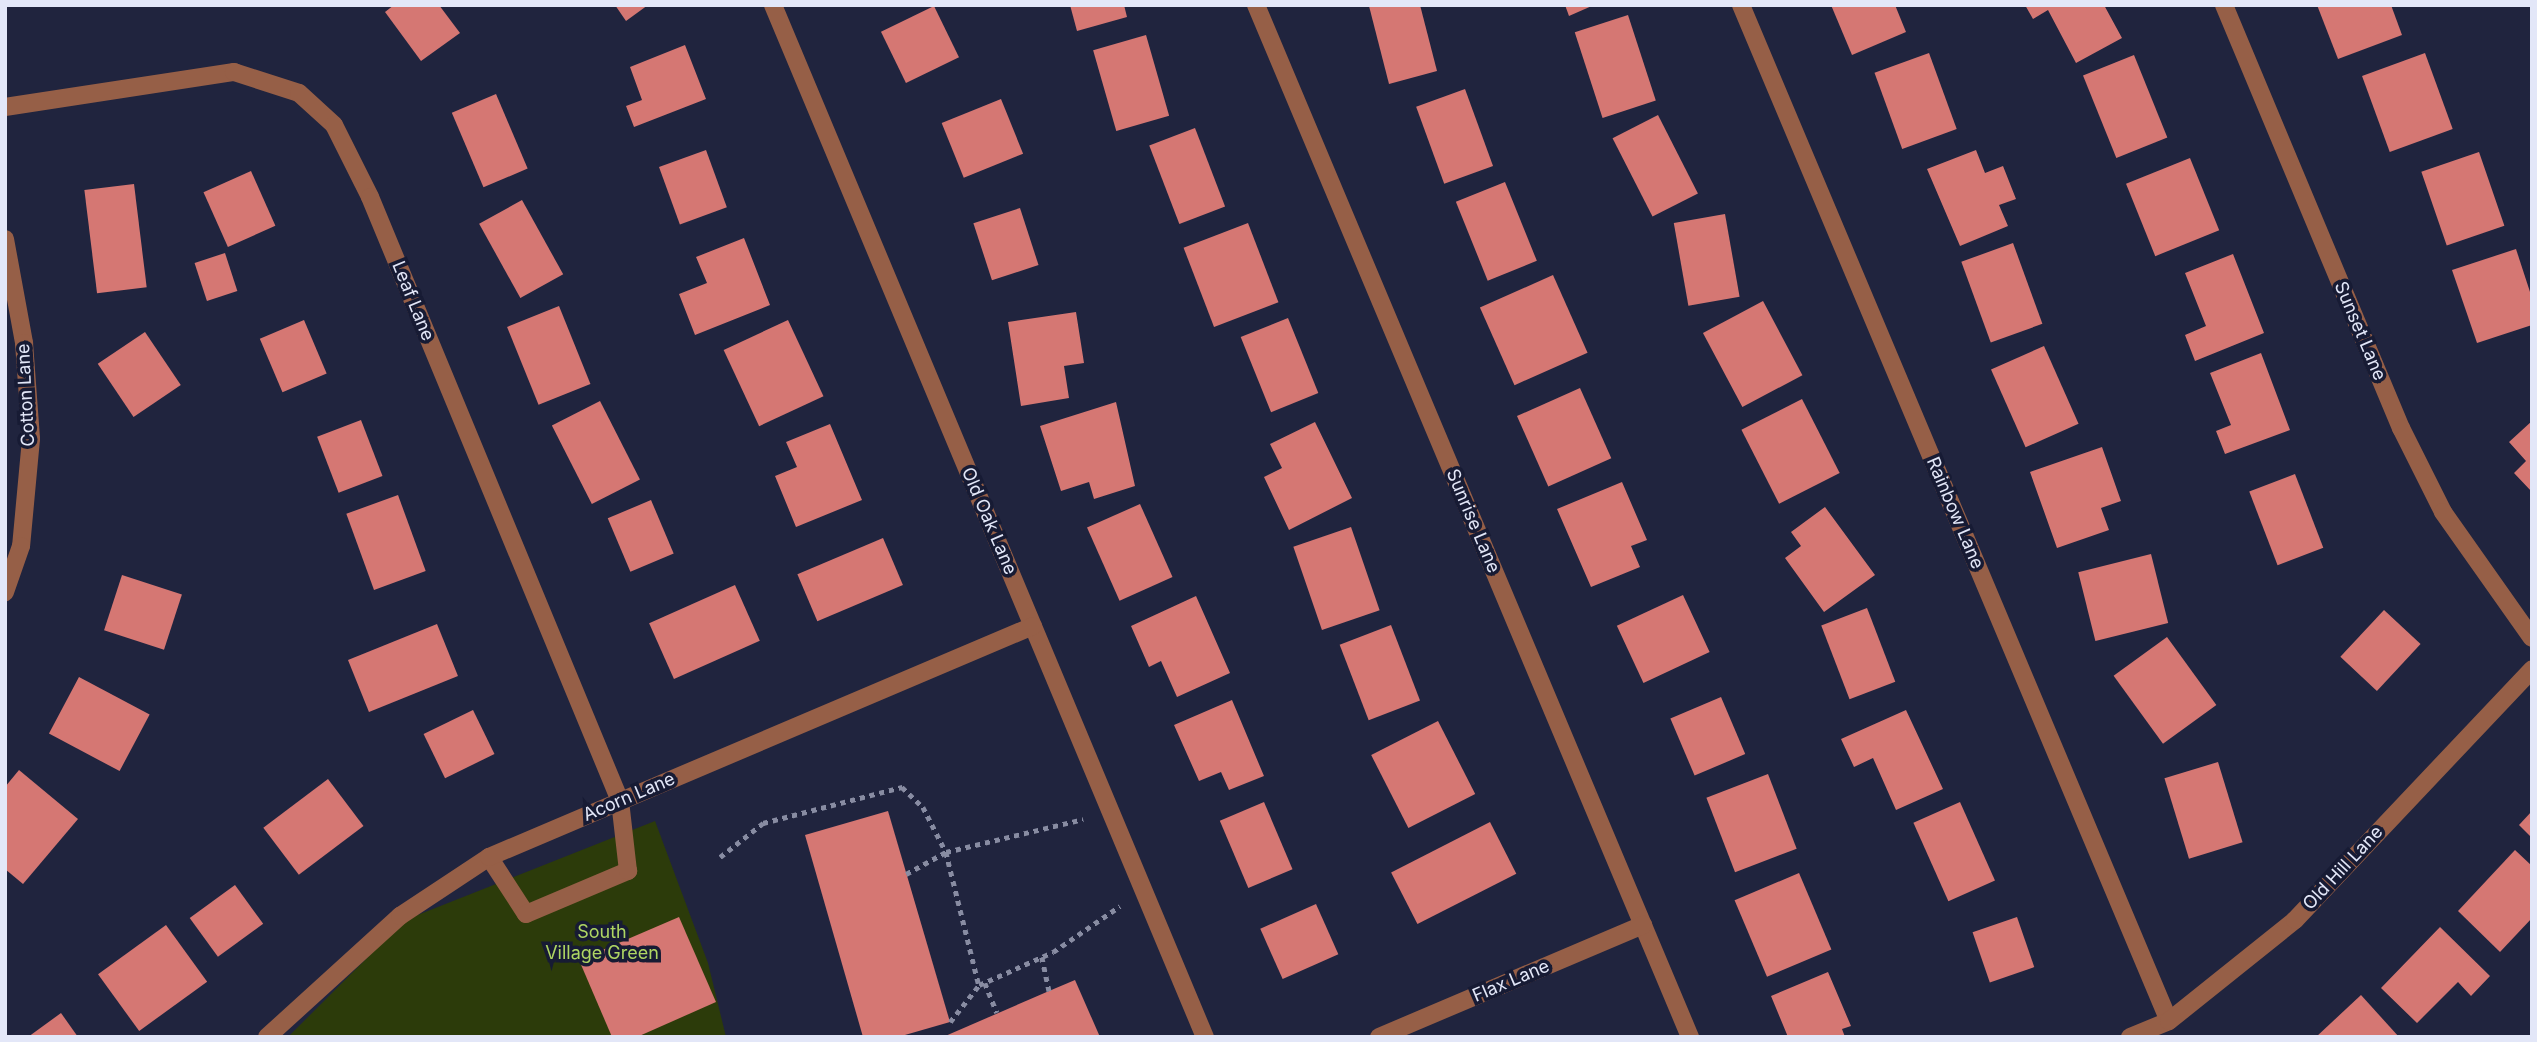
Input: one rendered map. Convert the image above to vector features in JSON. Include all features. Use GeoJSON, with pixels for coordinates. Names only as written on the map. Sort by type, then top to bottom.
{"type":"FeatureCollection","features":[{"type":"Feature","properties":{"kind":"street","name":"Old Oak Lane"},"geometry":{"type":"LineString","coordinates":[[773,5],[1205,1037]]}},
{"type":"Feature","properties":{"kind":"street","name":"Sunrise Lane"},"geometry":{"type":"LineString","coordinates":[[1256,5],[1690,1037]]}},
{"type":"Feature","properties":{"kind":"street","name":"Rainbow Lane"},"geometry":{"type":"LineString","coordinates":[[1741,5],[2169,1021]]}},
{"type":"Feature","properties":{"kind":"street","name":"Sunset Lane"},"geometry":{"type":"LineString","coordinates":[[2224,5],[2401,428],[2443,512],[2532,638]]}},
{"type":"Feature","properties":{"kind":"street","name":"Leaf Lane"},"geometry":{"type":"LineString","coordinates":[[5,107],[234,72],[299,93],[334,125],[370,197],[620,801],[628,871],[526,914],[489,857]]}},
{"type":"Feature","properties":{"kind":"street","name":"Cotton Lane"},"geometry":{"type":"LineString","coordinates":[[5,239],[24,344],[32,439],[21,546],[5,592]]}},
{"type":"Feature","properties":{"kind":"street","name":"Acorn Lane"},"geometry":{"type":"LineString","coordinates":[[267,1037],[400,916],[489,857],[1033,626]]}},
{"type":"Feature","properties":{"kind":"street","name":"Old Hill Lane"},"geometry":{"type":"LineString","coordinates":[[2130,1037],[2169,1021],[2295,920],[2532,669]]}},
{"type":"Feature","properties":{"kind":"street","name":"Flax Lane"},"geometry":{"type":"LineString","coordinates":[[1379,1037],[1643,925]]}},
{"type":"Feature","properties":{"kind":"path"},"geometry":{"type":"LineString","coordinates":[[720,857],[763,823],[902,787],[923,807],[946,852],[979,985]]}},
{"type":"Feature","properties":{"kind":"path"},"geometry":{"type":"LineString","coordinates":[[906,874],[946,852],[1111,812]]}},
{"type":"Feature","properties":{"kind":"path"},"geometry":{"type":"LineString","coordinates":[[950,1022],[979,985],[1042,957],[1143,890]]}},
{"type":"Feature","properties":{"kind":"path"},"geometry":{"type":"LineString","coordinates":[[1042,957],[1049,991]]}},
{"type":"Feature","properties":{"kind":"path"},"geometry":{"type":"LineString","coordinates":[[985,982],[997,1013]]}},
{"type":"Feature","properties":{"kind":"green space","name":"South Village Green"},"geometry":{"type":"Polygon","coordinates":[[[655,821],[708,963],[726,1037],[288,1037],[405,920],[655,821]]]}},
{"type":"Feature","properties":{"kind":"building"},"geometry":{"type":"Polygon","coordinates":[[[394,5],[439,5],[460,33],[421,61],[385,12],[394,5]]]}},
{"type":"Feature","properties":{"kind":"building"},"geometry":{"type":"Polygon","coordinates":[[[615,5],[648,5],[626,21],[615,5]]]}},
{"type":"Feature","properties":{"kind":"building"},"geometry":{"type":"Polygon","coordinates":[[[1070,5],[1124,5],[1127,17],[1077,31],[1070,5]]]}},
{"type":"Feature","properties":{"kind":"building"},"geometry":{"type":"Polygon","coordinates":[[[1420,5],[1437,71],[1389,84],[1369,6],[1420,5]]]}},
{"type":"Feature","properties":{"kind":"building"},"geometry":{"type":"Polygon","coordinates":[[[1565,5],[1594,5],[1569,16],[1565,5]]]}},
{"type":"Feature","properties":{"kind":"building"},"geometry":{"type":"Polygon","coordinates":[[[1831,5],[1895,5],[1906,32],[1852,55],[1831,5]]]}},
{"type":"Feature","properties":{"kind":"building"},"geometry":{"type":"Polygon","coordinates":[[[2025,5],[2104,5],[2122,38],[2076,63],[2048,10],[2033,19],[2025,5]]]}},
{"type":"Feature","properties":{"kind":"building"},"geometry":{"type":"Polygon","coordinates":[[[2317,5],[2391,5],[2402,35],[2338,59],[2317,5]]]}},
{"type":"Feature","properties":{"kind":"building"},"geometry":{"type":"Polygon","coordinates":[[[934,6],[959,57],[906,83],[881,32],[934,6]]]}},
{"type":"Feature","properties":{"kind":"building"},"geometry":{"type":"Polygon","coordinates":[[[1628,15],[1656,101],[1603,118],[1575,32],[1628,15]]]}},
{"type":"Feature","properties":{"kind":"building"},"geometry":{"type":"Polygon","coordinates":[[[1146,35],[1169,116],[1116,131],[1093,50],[1146,35]]]}},
{"type":"Feature","properties":{"kind":"building"},"geometry":{"type":"Polygon","coordinates":[[[685,45],[706,99],[634,127],[626,106],[642,100],[630,67],[685,45]]]}},
{"type":"Feature","properties":{"kind":"building"},"geometry":{"type":"Polygon","coordinates":[[[1929,53],[1957,129],[1902,149],[1874,73],[1929,53]]]}},
{"type":"Feature","properties":{"kind":"building"},"geometry":{"type":"Polygon","coordinates":[[[2425,53],[2453,129],[2390,152],[2362,76],[2425,53]]]}},
{"type":"Feature","properties":{"kind":"building"},"geometry":{"type":"Polygon","coordinates":[[[2134,55],[2167,138],[2116,158],[2083,76],[2134,55]]]}},
{"type":"Feature","properties":{"kind":"building"},"geometry":{"type":"Polygon","coordinates":[[[1465,89],[1493,166],[1444,184],[1416,107],[1465,89]]]}},
{"type":"Feature","properties":{"kind":"building"},"geometry":{"type":"Polygon","coordinates":[[[496,94],[528,169],[483,187],[452,113],[496,94]]]}},
{"type":"Feature","properties":{"kind":"building"},"geometry":{"type":"Polygon","coordinates":[[[1001,99],[1023,154],[964,178],[942,123],[1001,99]]]}},
{"type":"Feature","properties":{"kind":"building"},"geometry":{"type":"Polygon","coordinates":[[[1658,115],[1698,193],[1653,217],[1613,138],[1658,115]]]}},
{"type":"Feature","properties":{"kind":"building"},"geometry":{"type":"Polygon","coordinates":[[[1195,128],[1225,206],[1179,224],[1149,146],[1195,128]]]}},
{"type":"Feature","properties":{"kind":"building"},"geometry":{"type":"Polygon","coordinates":[[[706,150],[727,207],[680,224],[659,167],[706,150]]]}},
{"type":"Feature","properties":{"kind":"building"},"geometry":{"type":"Polygon","coordinates":[[[1976,150],[1985,173],[2003,166],[2016,199],[1999,205],[2008,226],[1960,246],[1927,169],[1976,150]]]}},
{"type":"Feature","properties":{"kind":"building"},"geometry":{"type":"Polygon","coordinates":[[[2479,152],[2504,226],[2447,246],[2421,172],[2479,152]]]}},
{"type":"Feature","properties":{"kind":"building"},"geometry":{"type":"Polygon","coordinates":[[[2190,158],[2219,230],[2155,256],[2126,184],[2190,158]]]}},
{"type":"Feature","properties":{"kind":"building"},"geometry":{"type":"Polygon","coordinates":[[[251,171],[275,226],[228,247],[203,192],[251,171]]]}},
{"type":"Feature","properties":{"kind":"building"},"geometry":{"type":"Polygon","coordinates":[[[1505,182],[1537,261],[1488,281],[1456,202],[1505,182]]]}},
{"type":"Feature","properties":{"kind":"building"},"geometry":{"type":"Polygon","coordinates":[[[134,184],[147,287],[97,293],[84,190],[134,184]]]}},
{"type":"Feature","properties":{"kind":"building"},"geometry":{"type":"Polygon","coordinates":[[[522,200],[563,274],[520,298],[479,224],[522,200]]]}},
{"type":"Feature","properties":{"kind":"building"},"geometry":{"type":"Polygon","coordinates":[[[1020,208],[1039,265],[992,280],[973,223],[1020,208]]]}},
{"type":"Feature","properties":{"kind":"building"},"geometry":{"type":"Polygon","coordinates":[[[1725,214],[1740,297],[1688,306],[1674,223],[1725,214]]]}},
{"type":"Feature","properties":{"kind":"building"},"geometry":{"type":"Polygon","coordinates":[[[1248,223],[1278,302],[1214,327],[1184,248],[1248,223]]]}},
{"type":"Feature","properties":{"kind":"building"},"geometry":{"type":"Polygon","coordinates":[[[744,238],[770,305],[695,335],[679,294],[707,283],[696,257],[744,238]]]}},
{"type":"Feature","properties":{"kind":"building"},"geometry":{"type":"Polygon","coordinates":[[[2013,243],[2042,324],[1991,343],[1961,262],[2013,243]]]}},
{"type":"Feature","properties":{"kind":"building"},"geometry":{"type":"Polygon","coordinates":[[[2516,249],[2532,298],[2532,325],[2477,343],[2452,270],[2516,249]]]}},
{"type":"Feature","properties":{"kind":"building"},"geometry":{"type":"Polygon","coordinates":[[[225,253],[237,291],[207,301],[195,263],[225,253]]]}},
{"type":"Feature","properties":{"kind":"building"},"geometry":{"type":"Polygon","coordinates":[[[2233,254],[2264,333],[2195,361],[2185,335],[2206,326],[2185,273],[2233,254]]]}},
{"type":"Feature","properties":{"kind":"building"},"geometry":{"type":"Polygon","coordinates":[[[1553,275],[1588,353],[1514,385],[1480,308],[1553,275]]]}},
{"type":"Feature","properties":{"kind":"building"},"geometry":{"type":"Polygon","coordinates":[[[1763,301],[1802,375],[1742,407],[1703,333],[1763,301]]]}},
{"type":"Feature","properties":{"kind":"building"},"geometry":{"type":"Polygon","coordinates":[[[559,306],[590,384],[539,405],[507,327],[559,306]]]}},
{"type":"Feature","properties":{"kind":"building"},"geometry":{"type":"Polygon","coordinates":[[[1076,312],[1084,363],[1064,366],[1069,398],[1021,406],[1008,322],[1076,312]]]}},
{"type":"Feature","properties":{"kind":"building"},"geometry":{"type":"Polygon","coordinates":[[[1288,318],[1318,393],[1271,412],[1241,337],[1288,318]]]}},
{"type":"Feature","properties":{"kind":"building"},"geometry":{"type":"Polygon","coordinates":[[[304,320],[327,373],[282,392],[260,339],[304,320]]]}},
{"type":"Feature","properties":{"kind":"building"},"geometry":{"type":"Polygon","coordinates":[[[788,320],[823,396],[759,426],[724,350],[788,320]]]}},
{"type":"Feature","properties":{"kind":"building"},"geometry":{"type":"Polygon","coordinates":[[[145,332],[181,385],[134,417],[98,364],[145,332]]]}},
{"type":"Feature","properties":{"kind":"building"},"geometry":{"type":"Polygon","coordinates":[[[2044,346],[2079,424],[2026,447],[1991,370],[2044,346]]]}},
{"type":"Feature","properties":{"kind":"building"},"geometry":{"type":"Polygon","coordinates":[[[2261,353],[2290,430],[2225,454],[2216,431],[2231,425],[2210,373],[2261,353]]]}},
{"type":"Feature","properties":{"kind":"building"},"geometry":{"type":"Polygon","coordinates":[[[1580,388],[1611,458],[1548,486],[1517,416],[1580,388]]]}},
{"type":"Feature","properties":{"kind":"building"},"geometry":{"type":"Polygon","coordinates":[[[1802,399],[1840,473],[1779,504],[1741,430],[1802,399]]]}},
{"type":"Feature","properties":{"kind":"building"},"geometry":{"type":"Polygon","coordinates":[[[600,401],[640,479],[592,504],[552,426],[600,401]]]}},
{"type":"Feature","properties":{"kind":"building"},"geometry":{"type":"Polygon","coordinates":[[[1116,402],[1135,486],[1094,499],[1089,482],[1061,491],[1040,426],[1116,402]]]}},
{"type":"Feature","properties":{"kind":"building"},"geometry":{"type":"Polygon","coordinates":[[[361,420],[383,476],[339,493],[317,437],[361,420]]]}},
{"type":"Feature","properties":{"kind":"building"},"geometry":{"type":"Polygon","coordinates":[[[2532,421],[2532,492],[2514,473],[2526,461],[2509,442],[2532,421]]]}},
{"type":"Feature","properties":{"kind":"building"},"geometry":{"type":"Polygon","coordinates":[[[1315,422],[1352,498],[1289,530],[1264,477],[1282,468],[1270,444],[1315,422]]]}},
{"type":"Feature","properties":{"kind":"building"},"geometry":{"type":"Polygon","coordinates":[[[830,424],[862,500],[796,527],[775,476],[797,467],[786,442],[830,424]]]}},
{"type":"Feature","properties":{"kind":"building"},"geometry":{"type":"Polygon","coordinates":[[[2102,447],[2121,501],[2101,508],[2109,530],[2057,548],[2030,472],[2102,447]]]}},
{"type":"Feature","properties":{"kind":"building"},"geometry":{"type":"Polygon","coordinates":[[[2295,474],[2323,548],[2278,565],[2249,492],[2295,474]]]}},
{"type":"Feature","properties":{"kind":"building"},"geometry":{"type":"Polygon","coordinates":[[[1622,482],[1647,540],[1631,546],[1640,567],[1591,587],[1557,509],[1622,482]]]}},
{"type":"Feature","properties":{"kind":"building"},"geometry":{"type":"Polygon","coordinates":[[[398,495],[426,571],[374,590],[346,514],[398,495]]]}},
{"type":"Feature","properties":{"kind":"building"},"geometry":{"type":"Polygon","coordinates":[[[651,500],[674,553],[630,572],[608,518],[651,500]]]}},
{"type":"Feature","properties":{"kind":"building"},"geometry":{"type":"Polygon","coordinates":[[[1140,504],[1173,577],[1120,601],[1087,528],[1140,504]]]}},
{"type":"Feature","properties":{"kind":"building"},"geometry":{"type":"Polygon","coordinates":[[[1825,507],[1875,575],[1824,612],[1785,558],[1801,546],[1791,532],[1825,507]]]}},
{"type":"Feature","properties":{"kind":"building"},"geometry":{"type":"Polygon","coordinates":[[[1351,527],[1380,610],[1322,630],[1293,547],[1351,527]]]}},
{"type":"Feature","properties":{"kind":"building"},"geometry":{"type":"Polygon","coordinates":[[[883,538],[903,585],[817,621],[797,574],[883,538]]]}},
{"type":"Feature","properties":{"kind":"building"},"geometry":{"type":"Polygon","coordinates":[[[2151,554],[2168,623],[2095,641],[2078,572],[2151,554]]]}},
{"type":"Feature","properties":{"kind":"building"},"geometry":{"type":"Polygon","coordinates":[[[122,575],[182,594],[164,650],[104,630],[122,575]]]}},
{"type":"Feature","properties":{"kind":"building"},"geometry":{"type":"Polygon","coordinates":[[[735,585],[760,641],[674,679],[649,623],[735,585]]]}},
{"type":"Feature","properties":{"kind":"building"},"geometry":{"type":"Polygon","coordinates":[[[1683,595],[1710,652],[1643,683],[1617,626],[1683,595]]]}},
{"type":"Feature","properties":{"kind":"building"},"geometry":{"type":"Polygon","coordinates":[[[1196,596],[1230,673],[1177,697],[1161,661],[1149,667],[1131,626],[1196,596]]]}},
{"type":"Feature","properties":{"kind":"building"},"geometry":{"type":"Polygon","coordinates":[[[1867,608],[1895,682],[1850,699],[1821,626],[1867,608]]]}},
{"type":"Feature","properties":{"kind":"building"},"geometry":{"type":"Polygon","coordinates":[[[2384,610],[2421,644],[2377,691],[2340,657],[2384,610]]]}},
{"type":"Feature","properties":{"kind":"building"},"geometry":{"type":"Polygon","coordinates":[[[437,624],[458,676],[369,712],[348,660],[437,624]]]}},
{"type":"Feature","properties":{"kind":"building"},"geometry":{"type":"Polygon","coordinates":[[[1391,625],[1420,701],[1369,720],[1340,645],[1391,625]]]}},
{"type":"Feature","properties":{"kind":"building"},"geometry":{"type":"Polygon","coordinates":[[[2167,637],[2216,705],[2163,744],[2114,676],[2167,637]]]}},
{"type":"Feature","properties":{"kind":"building"},"geometry":{"type":"Polygon","coordinates":[[[79,677],[150,715],[120,771],[49,734],[79,677]]]}},
{"type":"Feature","properties":{"kind":"building"},"geometry":{"type":"Polygon","coordinates":[[[1721,697],[1745,754],[1695,776],[1670,718],[1721,697]]]}},
{"type":"Feature","properties":{"kind":"building"},"geometry":{"type":"Polygon","coordinates":[[[1232,700],[1264,776],[1229,790],[1221,772],[1199,781],[1174,725],[1232,700]]]}},
{"type":"Feature","properties":{"kind":"building"},"geometry":{"type":"Polygon","coordinates":[[[473,710],[494,754],[445,778],[424,734],[473,710]]]}},
{"type":"Feature","properties":{"kind":"building"},"geometry":{"type":"Polygon","coordinates":[[[1906,710],[1943,789],[1896,810],[1873,758],[1854,767],[1841,739],[1906,710]]]}},
{"type":"Feature","properties":{"kind":"building"},"geometry":{"type":"Polygon","coordinates":[[[1438,721],[1475,794],[1408,828],[1371,755],[1438,721]]]}},
{"type":"Feature","properties":{"kind":"building"},"geometry":{"type":"Polygon","coordinates":[[[2218,762],[2243,842],[2189,859],[2164,778],[2218,762]]]}},
{"type":"Feature","properties":{"kind":"building"},"geometry":{"type":"Polygon","coordinates":[[[19,770],[78,819],[23,884],[5,869],[5,787],[19,770]]]}},
{"type":"Feature","properties":{"kind":"building"},"geometry":{"type":"Polygon","coordinates":[[[1768,774],[1797,849],[1735,872],[1706,798],[1768,774]]]}},
{"type":"Feature","properties":{"kind":"building"},"geometry":{"type":"Polygon","coordinates":[[[328,779],[364,826],[299,875],[263,828],[328,779]]]}},
{"type":"Feature","properties":{"kind":"building"},"geometry":{"type":"Polygon","coordinates":[[[1264,802],[1293,869],[1248,888],[1220,821],[1264,802]]]}},
{"type":"Feature","properties":{"kind":"building"},"geometry":{"type":"Polygon","coordinates":[[[1960,802],[1995,881],[1948,901],[1913,823],[1960,802]]]}},
{"type":"Feature","properties":{"kind":"building"},"geometry":{"type":"Polygon","coordinates":[[[888,811],[950,1022],[898,1037],[863,1037],[805,835],[888,811]]]}},
{"type":"Feature","properties":{"kind":"building"},"geometry":{"type":"Polygon","coordinates":[[[2532,811],[2532,838],[2519,825],[2532,811]]]}},
{"type":"Feature","properties":{"kind":"building"},"geometry":{"type":"Polygon","coordinates":[[[1490,822],[1516,874],[1417,924],[1391,872],[1490,822]]]}},
{"type":"Feature","properties":{"kind":"building"},"geometry":{"type":"Polygon","coordinates":[[[2515,850],[2532,866],[2532,918],[2500,952],[2458,911],[2515,850]]]}},
{"type":"Feature","properties":{"kind":"building"},"geometry":{"type":"Polygon","coordinates":[[[1799,873],[1831,949],[1767,977],[1735,900],[1799,873]]]}},
{"type":"Feature","properties":{"kind":"building"},"geometry":{"type":"Polygon","coordinates":[[[235,885],[263,924],[218,957],[190,918],[235,885]]]}},
{"type":"Feature","properties":{"kind":"building"},"geometry":{"type":"Polygon","coordinates":[[[1316,904],[1338,954],[1283,979],[1260,929],[1316,904]]]}},
{"type":"Feature","properties":{"kind":"building"},"geometry":{"type":"Polygon","coordinates":[[[679,917],[716,1002],[637,1037],[612,1037],[579,960],[679,917]]]}},
{"type":"Feature","properties":{"kind":"building"},"geometry":{"type":"Polygon","coordinates":[[[2017,917],[2034,967],[1990,982],[1973,932],[2017,917]]]}},
{"type":"Feature","properties":{"kind":"building"},"geometry":{"type":"Polygon","coordinates":[[[166,925],[207,982],[139,1031],[98,974],[166,925]]]}},
{"type":"Feature","properties":{"kind":"building"},"geometry":{"type":"Polygon","coordinates":[[[2440,927],[2490,976],[2471,996],[2458,982],[2417,1023],[2381,988],[2440,927]]]}},
{"type":"Feature","properties":{"kind":"building"},"geometry":{"type":"Polygon","coordinates":[[[1828,972],[1851,1026],[1842,1029],[1845,1037],[1788,1037],[1771,996],[1828,972]]]}},
{"type":"Feature","properties":{"kind":"building"},"geometry":{"type":"Polygon","coordinates":[[[1075,980],[1100,1037],[943,1037],[1049,991],[1075,980]]]}},
{"type":"Feature","properties":{"kind":"building"},"geometry":{"type":"Polygon","coordinates":[[[2361,995],[2399,1037],[2316,1037],[2361,995]]]}},
{"type":"Feature","properties":{"kind":"building"},"geometry":{"type":"Polygon","coordinates":[[[61,1013],[78,1037],[28,1037],[61,1013]]]}}]}
